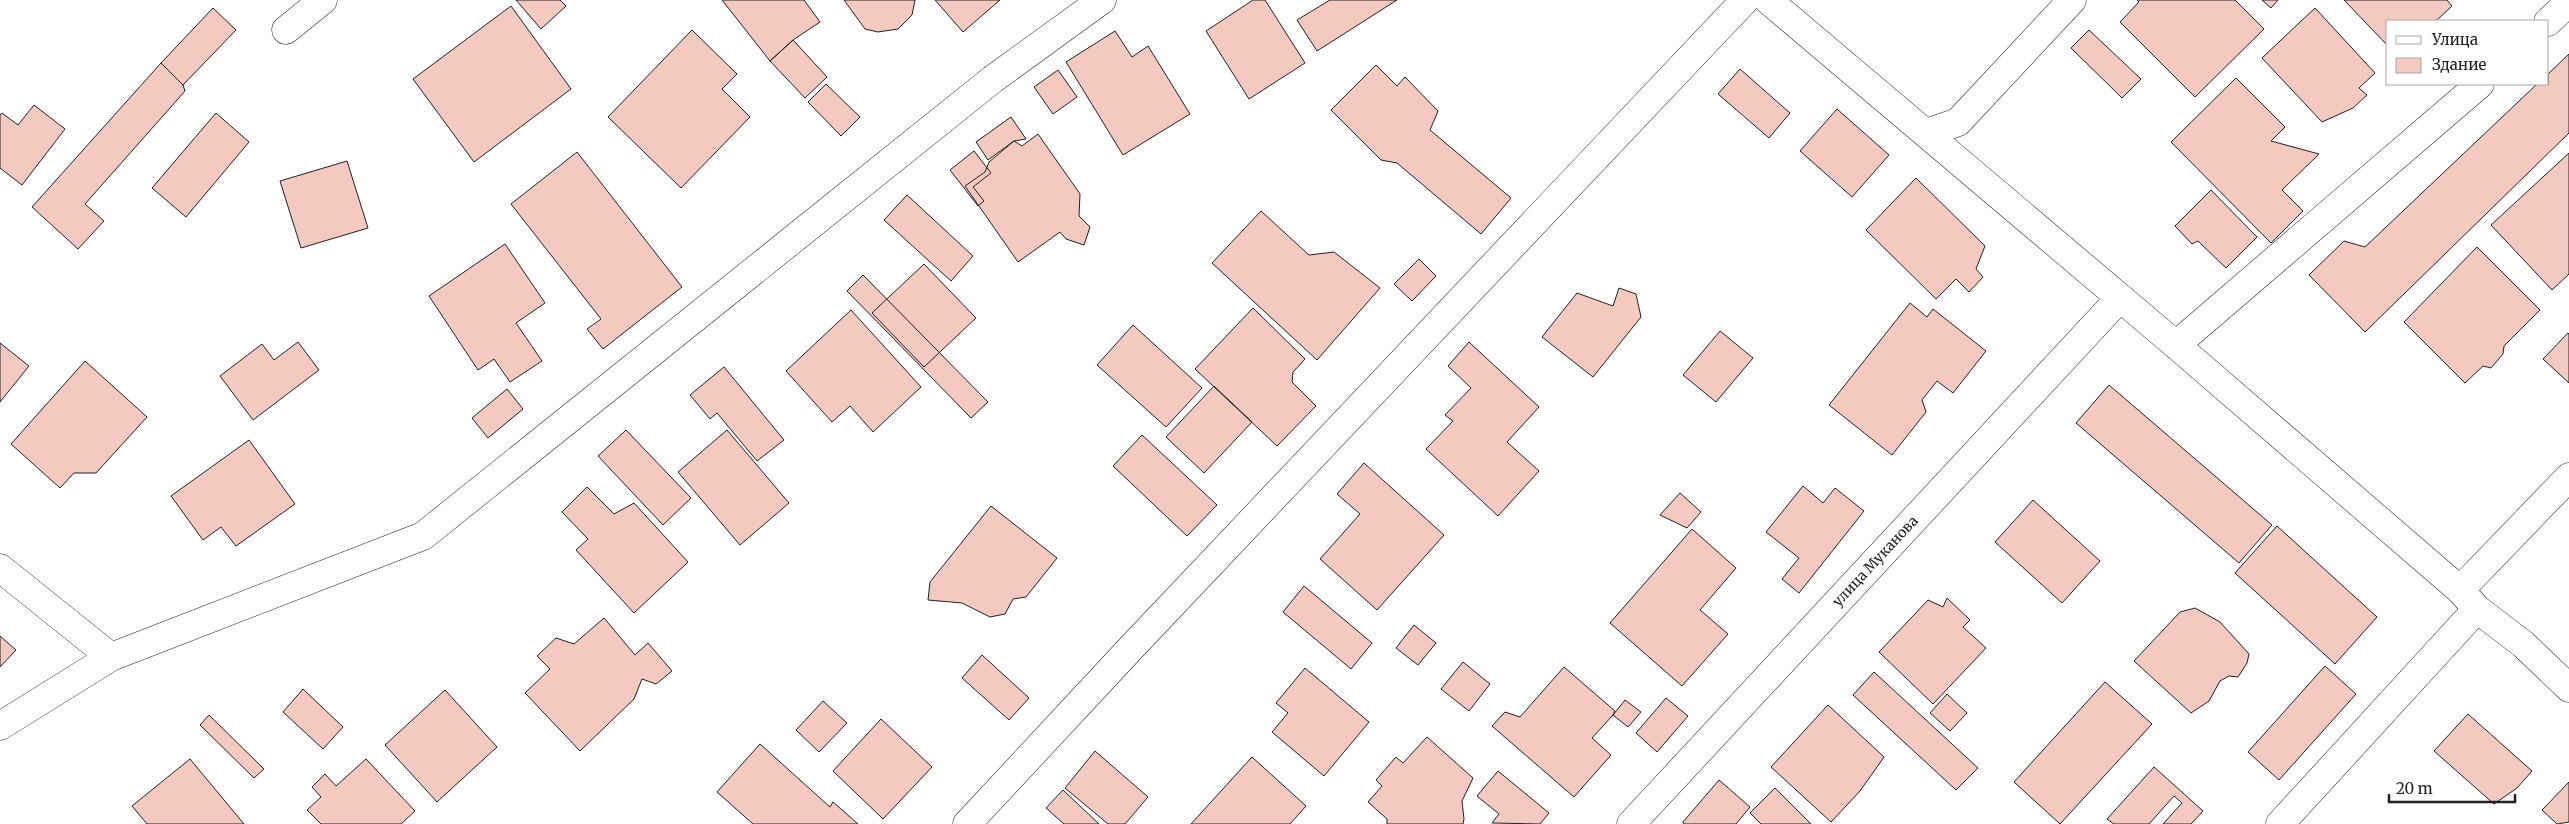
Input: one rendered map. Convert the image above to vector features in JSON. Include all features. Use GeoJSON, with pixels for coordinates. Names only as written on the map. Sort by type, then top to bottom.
{"type":"FeatureCollection","features":[{"type":"Feature","properties":{"kind":"street"},"geometry":{"type":"LineString","coordinates":[[286,30],[324,0]]}},
{"type":"Feature","properties":{"kind":"street"},"geometry":{"type":"LineString","coordinates":[[0,726],[111,657],[423,536],[993,79],[1102,0]]}},
{"type":"Feature","properties":{"kind":"street"},"geometry":{"type":"LineString","coordinates":[[967,824],[1130,648],[1745,0]]}},
{"type":"Feature","properties":{"kind":"street"},"geometry":{"type":"LineString","coordinates":[[1768,0],[2176,345],[2468,600],[2523,644],[2569,688]]}},
{"type":"Feature","properties":{"kind":"street"},"geometry":{"type":"LineString","coordinates":[[1927,133],[1958,122],[2072,0]]}},
{"type":"Feature","properties":{"kind":"street"},"geometry":{"type":"LineString","coordinates":[[2549,21],[2569,2]]}},
{"type":"Feature","properties":{"kind":"street"},"geometry":{"type":"LineString","coordinates":[[2176,345],[2479,85]]}},
{"type":"Feature","properties":{"kind":"street","name":"улица Муканова"},"geometry":{"type":"LineString","coordinates":[[1631,824],[2120,298]]}},
{"type":"Feature","properties":{"kind":"street"},"geometry":{"type":"LineString","coordinates":[[2280,824],[2569,477]]}},
{"type":"Feature","properties":{"kind":"street"},"geometry":{"type":"LineString","coordinates":[[0,568],[111,657]]}},
{"type":"Feature","properties":{"kind":"building"},"geometry":{"type":"Polygon","coordinates":[[[516,0],[560,0],[566,6],[541,29],[516,0]]]}},
{"type":"Feature","properties":{"kind":"building"},"geometry":{"type":"Polygon","coordinates":[[[722,0],[804,0],[820,22],[793,40],[770,61],[722,0]]]}},
{"type":"Feature","properties":{"kind":"building"},"geometry":{"type":"Polygon","coordinates":[[[844,0],[915,0],[912,15],[898,29],[878,32],[865,29],[844,0]]]}},
{"type":"Feature","properties":{"kind":"building"},"geometry":{"type":"Polygon","coordinates":[[[935,0],[1000,0],[963,32],[935,0]]]}},
{"type":"Feature","properties":{"kind":"building"},"geometry":{"type":"Polygon","coordinates":[[[1253,0],[1265,0],[1305,63],[1249,99],[1206,31],[1253,0]]]}},
{"type":"Feature","properties":{"kind":"building"},"geometry":{"type":"Polygon","coordinates":[[[1330,0],[1397,0],[1317,51],[1297,20],[1330,0]]]}},
{"type":"Feature","properties":{"kind":"building"},"geometry":{"type":"Polygon","coordinates":[[[2137,0],[2235,0],[2264,29],[2195,97],[2120,22],[2139,2],[2137,0]]]}},
{"type":"Feature","properties":{"kind":"building"},"geometry":{"type":"Polygon","coordinates":[[[2262,0],[2278,0],[2271,8],[2262,0]]]}},
{"type":"Feature","properties":{"kind":"building"},"geometry":{"type":"Polygon","coordinates":[[[2344,0],[2447,0],[2452,6],[2437,20],[2386,20],[2386,44],[2344,0]]]}},
{"type":"Feature","properties":{"kind":"building"},"geometry":{"type":"Polygon","coordinates":[[[511,6],[571,89],[474,162],[413,79],[511,6]]]}},
{"type":"Feature","properties":{"kind":"building"},"geometry":{"type":"Polygon","coordinates":[[[213,8],[236,30],[183,85],[161,63],[213,8]]]}},
{"type":"Feature","properties":{"kind":"building"},"geometry":{"type":"Polygon","coordinates":[[[2315,8],[2375,73],[2359,88],[2367,95],[2353,108],[2322,122],[2262,58],[2315,8]]]}},
{"type":"Feature","properties":{"kind":"building"},"geometry":{"type":"Polygon","coordinates":[[[692,30],[737,74],[722,89],[750,117],[681,188],[608,117],[692,30]]]}},
{"type":"Feature","properties":{"kind":"building"},"geometry":{"type":"Polygon","coordinates":[[[2089,30],[2141,79],[2122,98],[2071,48],[2089,30]]]}},
{"type":"Feature","properties":{"kind":"building"},"geometry":{"type":"Polygon","coordinates":[[[1115,31],[1132,57],[1148,46],[1190,114],[1123,155],[1066,62],[1115,31]]]}},
{"type":"Feature","properties":{"kind":"building"},"geometry":{"type":"Polygon","coordinates":[[[793,40],[827,77],[805,98],[770,61],[793,40]]]}},
{"type":"Feature","properties":{"kind":"building"},"geometry":{"type":"Polygon","coordinates":[[[2569,54],[2569,133],[2365,332],[2309,275],[2344,241],[2365,247],[2536,85],[2549,85],[2549,73],[2569,54]]]}},
{"type":"Feature","properties":{"kind":"building"},"geometry":{"type":"Polygon","coordinates":[[[161,63],[183,85],[185,91],[85,204],[104,221],[78,249],[32,207],[161,63]]]}},
{"type":"Feature","properties":{"kind":"building"},"geometry":{"type":"Polygon","coordinates":[[[1376,65],[1397,86],[1405,77],[1438,111],[1430,130],[1511,198],[1481,234],[1397,163],[1381,160],[1331,110],[1376,65]]]}},
{"type":"Feature","properties":{"kind":"building"},"geometry":{"type":"Polygon","coordinates":[[[1740,69],[1790,113],[1769,138],[1718,94],[1740,69]]]}},
{"type":"Feature","properties":{"kind":"building"},"geometry":{"type":"Polygon","coordinates":[[[1058,70],[1077,97],[1053,114],[1034,87],[1058,70]]]}},
{"type":"Feature","properties":{"kind":"building"},"geometry":{"type":"Polygon","coordinates":[[[2236,78],[2285,127],[2271,141],[2319,154],[2282,190],[2303,211],[2271,243],[2171,142],[2236,78]]]}},
{"type":"Feature","properties":{"kind":"building"},"geometry":{"type":"Polygon","coordinates":[[[826,84],[860,117],[841,136],[808,102],[826,84]]]}},
{"type":"Feature","properties":{"kind":"building"},"geometry":{"type":"Polygon","coordinates":[[[34,105],[65,129],[22,185],[0,168],[0,115],[2,113],[18,125],[34,105]]]}},
{"type":"Feature","properties":{"kind":"building"},"geometry":{"type":"Polygon","coordinates":[[[1837,109],[1889,155],[1852,197],[1800,151],[1837,109]]]}},
{"type":"Feature","properties":{"kind":"building"},"geometry":{"type":"Polygon","coordinates":[[[216,113],[249,142],[186,217],[152,188],[216,113]]]}},
{"type":"Feature","properties":{"kind":"building"},"geometry":{"type":"Polygon","coordinates":[[[1011,117],[1026,139],[1014,141],[988,160],[976,142],[1011,117]]]}},
{"type":"Feature","properties":{"kind":"building"},"geometry":{"type":"Polygon","coordinates":[[[1038,134],[1080,194],[1079,216],[1090,227],[1084,245],[1066,239],[1060,232],[1018,262],[965,186],[985,172],[989,162],[1014,141],[1022,146],[1038,134]]]}},
{"type":"Feature","properties":{"kind":"building"},"geometry":{"type":"Polygon","coordinates":[[[974,151],[991,173],[973,187],[984,201],[978,206],[950,170],[974,151]]]}},
{"type":"Feature","properties":{"kind":"building"},"geometry":{"type":"Polygon","coordinates":[[[577,152],[682,287],[603,349],[587,329],[601,319],[511,204],[577,152]]]}},
{"type":"Feature","properties":{"kind":"building"},"geometry":{"type":"Polygon","coordinates":[[[2569,153],[2569,274],[2552,290],[2491,225],[2569,153]]]}},
{"type":"Feature","properties":{"kind":"building"},"geometry":{"type":"Polygon","coordinates":[[[347,161],[368,228],[301,248],[280,181],[347,161]]]}},
{"type":"Feature","properties":{"kind":"building"},"geometry":{"type":"Polygon","coordinates":[[[1916,178],[1985,246],[1976,269],[1983,277],[1969,292],[1956,279],[1936,299],[1866,230],[1916,178]]]}},
{"type":"Feature","properties":{"kind":"building"},"geometry":{"type":"Polygon","coordinates":[[[2211,190],[2257,237],[2226,268],[2198,241],[2192,244],[2175,226],[2211,190]]]}},
{"type":"Feature","properties":{"kind":"building"},"geometry":{"type":"Polygon","coordinates":[[[907,195],[973,256],[951,281],[884,220],[907,195]]]}},
{"type":"Feature","properties":{"kind":"building"},"geometry":{"type":"Polygon","coordinates":[[[1261,211],[1309,255],[1334,252],[1380,288],[1317,360],[1212,263],[1261,211]]]}},
{"type":"Feature","properties":{"kind":"building"},"geometry":{"type":"Polygon","coordinates":[[[505,244],[545,303],[516,323],[542,361],[510,382],[494,359],[478,370],[429,296],[505,244]]]}},
{"type":"Feature","properties":{"kind":"building"},"geometry":{"type":"Polygon","coordinates":[[[2477,247],[2540,310],[2504,346],[2503,354],[2491,368],[2483,366],[2465,383],[2404,322],[2477,247]]]}},
{"type":"Feature","properties":{"kind":"building"},"geometry":{"type":"Polygon","coordinates":[[[1419,259],[1436,276],[1412,301],[1394,284],[1419,259]]]}},
{"type":"Feature","properties":{"kind":"building"},"geometry":{"type":"Polygon","coordinates":[[[924,264],[976,318],[924,367],[872,313],[924,264]]]}},
{"type":"Feature","properties":{"kind":"building"},"geometry":{"type":"Polygon","coordinates":[[[863,275],[988,402],[971,418],[847,291],[863,275]]]}},
{"type":"Feature","properties":{"kind":"building"},"geometry":{"type":"Polygon","coordinates":[[[1619,288],[1636,294],[1641,317],[1593,377],[1542,337],[1577,293],[1613,306],[1619,288]]]}},
{"type":"Feature","properties":{"kind":"building"},"geometry":{"type":"Polygon","coordinates":[[[1910,303],[1927,317],[1933,309],[1986,351],[1953,393],[1937,381],[1922,400],[1926,412],[1892,455],[1829,405],[1910,303]]]}},
{"type":"Feature","properties":{"kind":"building"},"geometry":{"type":"Polygon","coordinates":[[[1253,308],[1305,359],[1293,372],[1292,382],[1316,406],[1277,446],[1195,369],[1253,308]]]}},
{"type":"Feature","properties":{"kind":"building"},"geometry":{"type":"Polygon","coordinates":[[[851,310],[921,387],[873,432],[850,406],[832,422],[786,371],[851,310]]]}},
{"type":"Feature","properties":{"kind":"building"},"geometry":{"type":"Polygon","coordinates":[[[1133,325],[1202,388],[1166,427],[1097,365],[1133,325]]]}},
{"type":"Feature","properties":{"kind":"building"},"geometry":{"type":"Polygon","coordinates":[[[1720,331],[1753,358],[1716,402],[1683,375],[1720,331]]]}},
{"type":"Feature","properties":{"kind":"building"},"geometry":{"type":"Polygon","coordinates":[[[2569,334],[2569,383],[2543,359],[2569,334]]]}},
{"type":"Feature","properties":{"kind":"building"},"geometry":{"type":"Polygon","coordinates":[[[298,342],[319,370],[253,420],[220,376],[262,344],[274,360],[298,342]]]}},
{"type":"Feature","properties":{"kind":"building"},"geometry":{"type":"Polygon","coordinates":[[[1469,342],[1539,407],[1507,442],[1539,471],[1498,516],[1426,449],[1453,421],[1445,415],[1471,388],[1448,366],[1469,342]]]}},
{"type":"Feature","properties":{"kind":"building"},"geometry":{"type":"Polygon","coordinates":[[[0,343],[29,366],[0,402],[0,343]]]}},
{"type":"Feature","properties":{"kind":"building"},"geometry":{"type":"Polygon","coordinates":[[[85,361],[147,417],[96,473],[74,473],[60,488],[11,444],[85,361]]]}},
{"type":"Feature","properties":{"kind":"building"},"geometry":{"type":"Polygon","coordinates":[[[724,367],[784,440],[757,461],[717,413],[710,419],[690,395],[724,367]]]}},
{"type":"Feature","properties":{"kind":"building"},"geometry":{"type":"Polygon","coordinates":[[[2109,385],[2272,525],[2239,563],[2076,423],[2109,385]]]}},
{"type":"Feature","properties":{"kind":"building"},"geometry":{"type":"Polygon","coordinates":[[[1214,386],[1252,422],[1204,473],[1166,437],[1214,386]]]}},
{"type":"Feature","properties":{"kind":"building"},"geometry":{"type":"Polygon","coordinates":[[[507,389],[523,409],[488,438],[472,418],[507,389]]]}},
{"type":"Feature","properties":{"kind":"building"},"geometry":{"type":"Polygon","coordinates":[[[626,430],[691,498],[663,525],[598,456],[626,430]]]}},
{"type":"Feature","properties":{"kind":"building"},"geometry":{"type":"Polygon","coordinates":[[[727,430],[789,503],[740,545],[678,472],[727,430]]]}},
{"type":"Feature","properties":{"kind":"building"},"geometry":{"type":"Polygon","coordinates":[[[1142,435],[1217,505],[1187,536],[1113,466],[1142,435]]]}},
{"type":"Feature","properties":{"kind":"building"},"geometry":{"type":"Polygon","coordinates":[[[249,440],[295,504],[236,546],[221,527],[203,540],[171,496],[249,440]]]}},
{"type":"Feature","properties":{"kind":"building"},"geometry":{"type":"Polygon","coordinates":[[[1364,463],[1444,535],[1377,610],[1320,559],[1360,514],[1337,494],[1364,463]]]}},
{"type":"Feature","properties":{"kind":"building"},"geometry":{"type":"Polygon","coordinates":[[[1803,486],[1823,503],[1835,488],[1864,511],[1799,593],[1782,579],[1799,558],[1766,532],[1803,486]]]}},
{"type":"Feature","properties":{"kind":"building"},"geometry":{"type":"Polygon","coordinates":[[[587,487],[614,514],[634,503],[688,562],[634,613],[576,550],[588,539],[562,512],[587,487]]]}},
{"type":"Feature","properties":{"kind":"building"},"geometry":{"type":"Polygon","coordinates":[[[1680,493],[1701,512],[1687,528],[1660,515],[1680,493]]]}},
{"type":"Feature","properties":{"kind":"building"},"geometry":{"type":"Polygon","coordinates":[[[2033,500],[2100,561],[2062,603],[1995,542],[2033,500]]]}},
{"type":"Feature","properties":{"kind":"building"},"geometry":{"type":"Polygon","coordinates":[[[991,506],[1057,558],[1026,597],[1013,599],[1005,614],[990,617],[962,603],[928,600],[930,582],[991,506]]]}},
{"type":"Feature","properties":{"kind":"building"},"geometry":{"type":"Polygon","coordinates":[[[2277,526],[2377,617],[2335,664],[2235,573],[2277,526]]]}},
{"type":"Feature","properties":{"kind":"building"},"geometry":{"type":"Polygon","coordinates":[[[1692,529],[1736,568],[1700,610],[1728,634],[1682,686],[1610,623],[1692,529]]]}},
{"type":"Feature","properties":{"kind":"building"},"geometry":{"type":"Polygon","coordinates":[[[1304,586],[1372,643],[1351,669],[1283,612],[1304,586]]]}},
{"type":"Feature","properties":{"kind":"building"},"geometry":{"type":"Polygon","coordinates":[[[1947,598],[1970,620],[1963,627],[1986,648],[1933,704],[1879,652],[1928,600],[1943,607],[1947,598]]]}},
{"type":"Feature","properties":{"kind":"building"},"geometry":{"type":"Polygon","coordinates":[[[2195,608],[2220,622],[2249,654],[2247,663],[2238,677],[2229,676],[2220,681],[2209,701],[2191,713],[2134,661],[2180,612],[2195,608]]]}},
{"type":"Feature","properties":{"kind":"building"},"geometry":{"type":"Polygon","coordinates":[[[604,618],[635,655],[648,643],[672,671],[656,684],[642,679],[634,699],[580,751],[525,693],[550,669],[537,656],[556,638],[574,644],[604,618]]]}},
{"type":"Feature","properties":{"kind":"building"},"geometry":{"type":"Polygon","coordinates":[[[1414,625],[1436,643],[1418,665],[1396,648],[1414,625]]]}},
{"type":"Feature","properties":{"kind":"building"},"geometry":{"type":"Polygon","coordinates":[[[0,636],[16,650],[0,667],[0,636]]]}},
{"type":"Feature","properties":{"kind":"building"},"geometry":{"type":"Polygon","coordinates":[[[982,655],[1029,698],[1009,720],[962,678],[982,655]]]}},
{"type":"Feature","properties":{"kind":"building"},"geometry":{"type":"Polygon","coordinates":[[[1463,662],[1490,684],[1469,711],[1441,689],[1463,662]]]}},
{"type":"Feature","properties":{"kind":"building"},"geometry":{"type":"Polygon","coordinates":[[[2325,666],[2356,694],[2279,780],[2248,752],[2325,666]]]}},
{"type":"Feature","properties":{"kind":"building"},"geometry":{"type":"Polygon","coordinates":[[[1564,667],[1615,711],[1592,738],[1611,755],[1574,797],[1492,726],[1505,712],[1520,717],[1564,667]]]}},
{"type":"Feature","properties":{"kind":"building"},"geometry":{"type":"Polygon","coordinates":[[[1305,668],[1369,722],[1324,776],[1272,732],[1288,713],[1276,703],[1305,668]]]}},
{"type":"Feature","properties":{"kind":"building"},"geometry":{"type":"Polygon","coordinates":[[[1874,672],[1978,768],[1956,790],[1853,695],[1874,672]]]}},
{"type":"Feature","properties":{"kind":"building"},"geometry":{"type":"Polygon","coordinates":[[[2105,682],[2152,724],[2060,824],[2014,782],[2105,682]]]}},
{"type":"Feature","properties":{"kind":"building"},"geometry":{"type":"Polygon","coordinates":[[[303,689],[343,727],[323,749],[283,712],[303,689]]]}},
{"type":"Feature","properties":{"kind":"building"},"geometry":{"type":"Polygon","coordinates":[[[445,690],[497,747],[437,802],[385,745],[445,690]]]}},
{"type":"Feature","properties":{"kind":"building"},"geometry":{"type":"Polygon","coordinates":[[[1947,694],[1967,713],[1950,731],[1930,713],[1947,694]]]}},
{"type":"Feature","properties":{"kind":"building"},"geometry":{"type":"Polygon","coordinates":[[[1666,698],[1688,716],[1657,752],[1636,733],[1666,698]]]}},
{"type":"Feature","properties":{"kind":"building"},"geometry":{"type":"Polygon","coordinates":[[[1625,700],[1641,712],[1628,727],[1613,715],[1625,700]]]}},
{"type":"Feature","properties":{"kind":"building"},"geometry":{"type":"Polygon","coordinates":[[[823,701],[847,723],[819,752],[796,730],[823,701]]]}},
{"type":"Feature","properties":{"kind":"building"},"geometry":{"type":"Polygon","coordinates":[[[1828,705],[1884,757],[1860,791],[1831,822],[1771,767],[1828,705]]]}},
{"type":"Feature","properties":{"kind":"building"},"geometry":{"type":"Polygon","coordinates":[[[2468,714],[2532,771],[2517,788],[2494,804],[2434,751],[2468,714]]]}},
{"type":"Feature","properties":{"kind":"building"},"geometry":{"type":"Polygon","coordinates":[[[209,715],[264,769],[254,778],[200,725],[209,715]]]}},
{"type":"Feature","properties":{"kind":"building"},"geometry":{"type":"Polygon","coordinates":[[[881,719],[932,767],[883,819],[833,771],[881,719]]]}},
{"type":"Feature","properties":{"kind":"building"},"geometry":{"type":"Polygon","coordinates":[[[1427,737],[1473,778],[1462,801],[1463,824],[1387,824],[1387,819],[1368,802],[1382,786],[1376,780],[1396,757],[1403,763],[1427,737]]]}},
{"type":"Feature","properties":{"kind":"building"},"geometry":{"type":"Polygon","coordinates":[[[760,744],[830,807],[833,802],[858,824],[753,824],[717,792],[760,744]]]}},
{"type":"Feature","properties":{"kind":"building"},"geometry":{"type":"Polygon","coordinates":[[[1095,751],[1148,797],[1125,824],[1108,824],[1065,788],[1095,751]]]}},
{"type":"Feature","properties":{"kind":"building"},"geometry":{"type":"Polygon","coordinates":[[[1252,757],[1306,806],[1290,824],[1191,824],[1252,757]]]}},
{"type":"Feature","properties":{"kind":"building"},"geometry":{"type":"Polygon","coordinates":[[[190,759],[244,824],[147,824],[132,806],[190,759]]]}},
{"type":"Feature","properties":{"kind":"building"},"geometry":{"type":"Polygon","coordinates":[[[366,759],[415,811],[401,824],[321,824],[307,810],[321,797],[312,787],[325,774],[336,786],[366,759]]]}},
{"type":"Feature","properties":{"kind":"building"},"geometry":{"type":"Polygon","coordinates":[[[2154,767],[2203,811],[2191,824],[2163,824],[2182,803],[2174,796],[2149,824],[2114,824],[2107,819],[2154,767]]]}},
{"type":"Feature","properties":{"kind":"building"},"geometry":{"type":"Polygon","coordinates":[[[1498,771],[1549,813],[1540,824],[1492,823],[1499,814],[1477,796],[1498,771]]]}},
{"type":"Feature","properties":{"kind":"building"},"geometry":{"type":"Polygon","coordinates":[[[1719,780],[1750,807],[1736,824],[1684,824],[1683,822],[1719,780]]]}},
{"type":"Feature","properties":{"kind":"building"},"geometry":{"type":"Polygon","coordinates":[[[2569,782],[2569,822],[2557,824],[2542,810],[2569,782]]]}},
{"type":"Feature","properties":{"kind":"building"},"geometry":{"type":"Polygon","coordinates":[[[1775,788],[1811,824],[1761,824],[1750,813],[1775,788]]]}},
{"type":"Feature","properties":{"kind":"building"},"geometry":{"type":"Polygon","coordinates":[[[1063,790],[1099,824],[1064,824],[1046,808],[1063,790]]]}}]}
